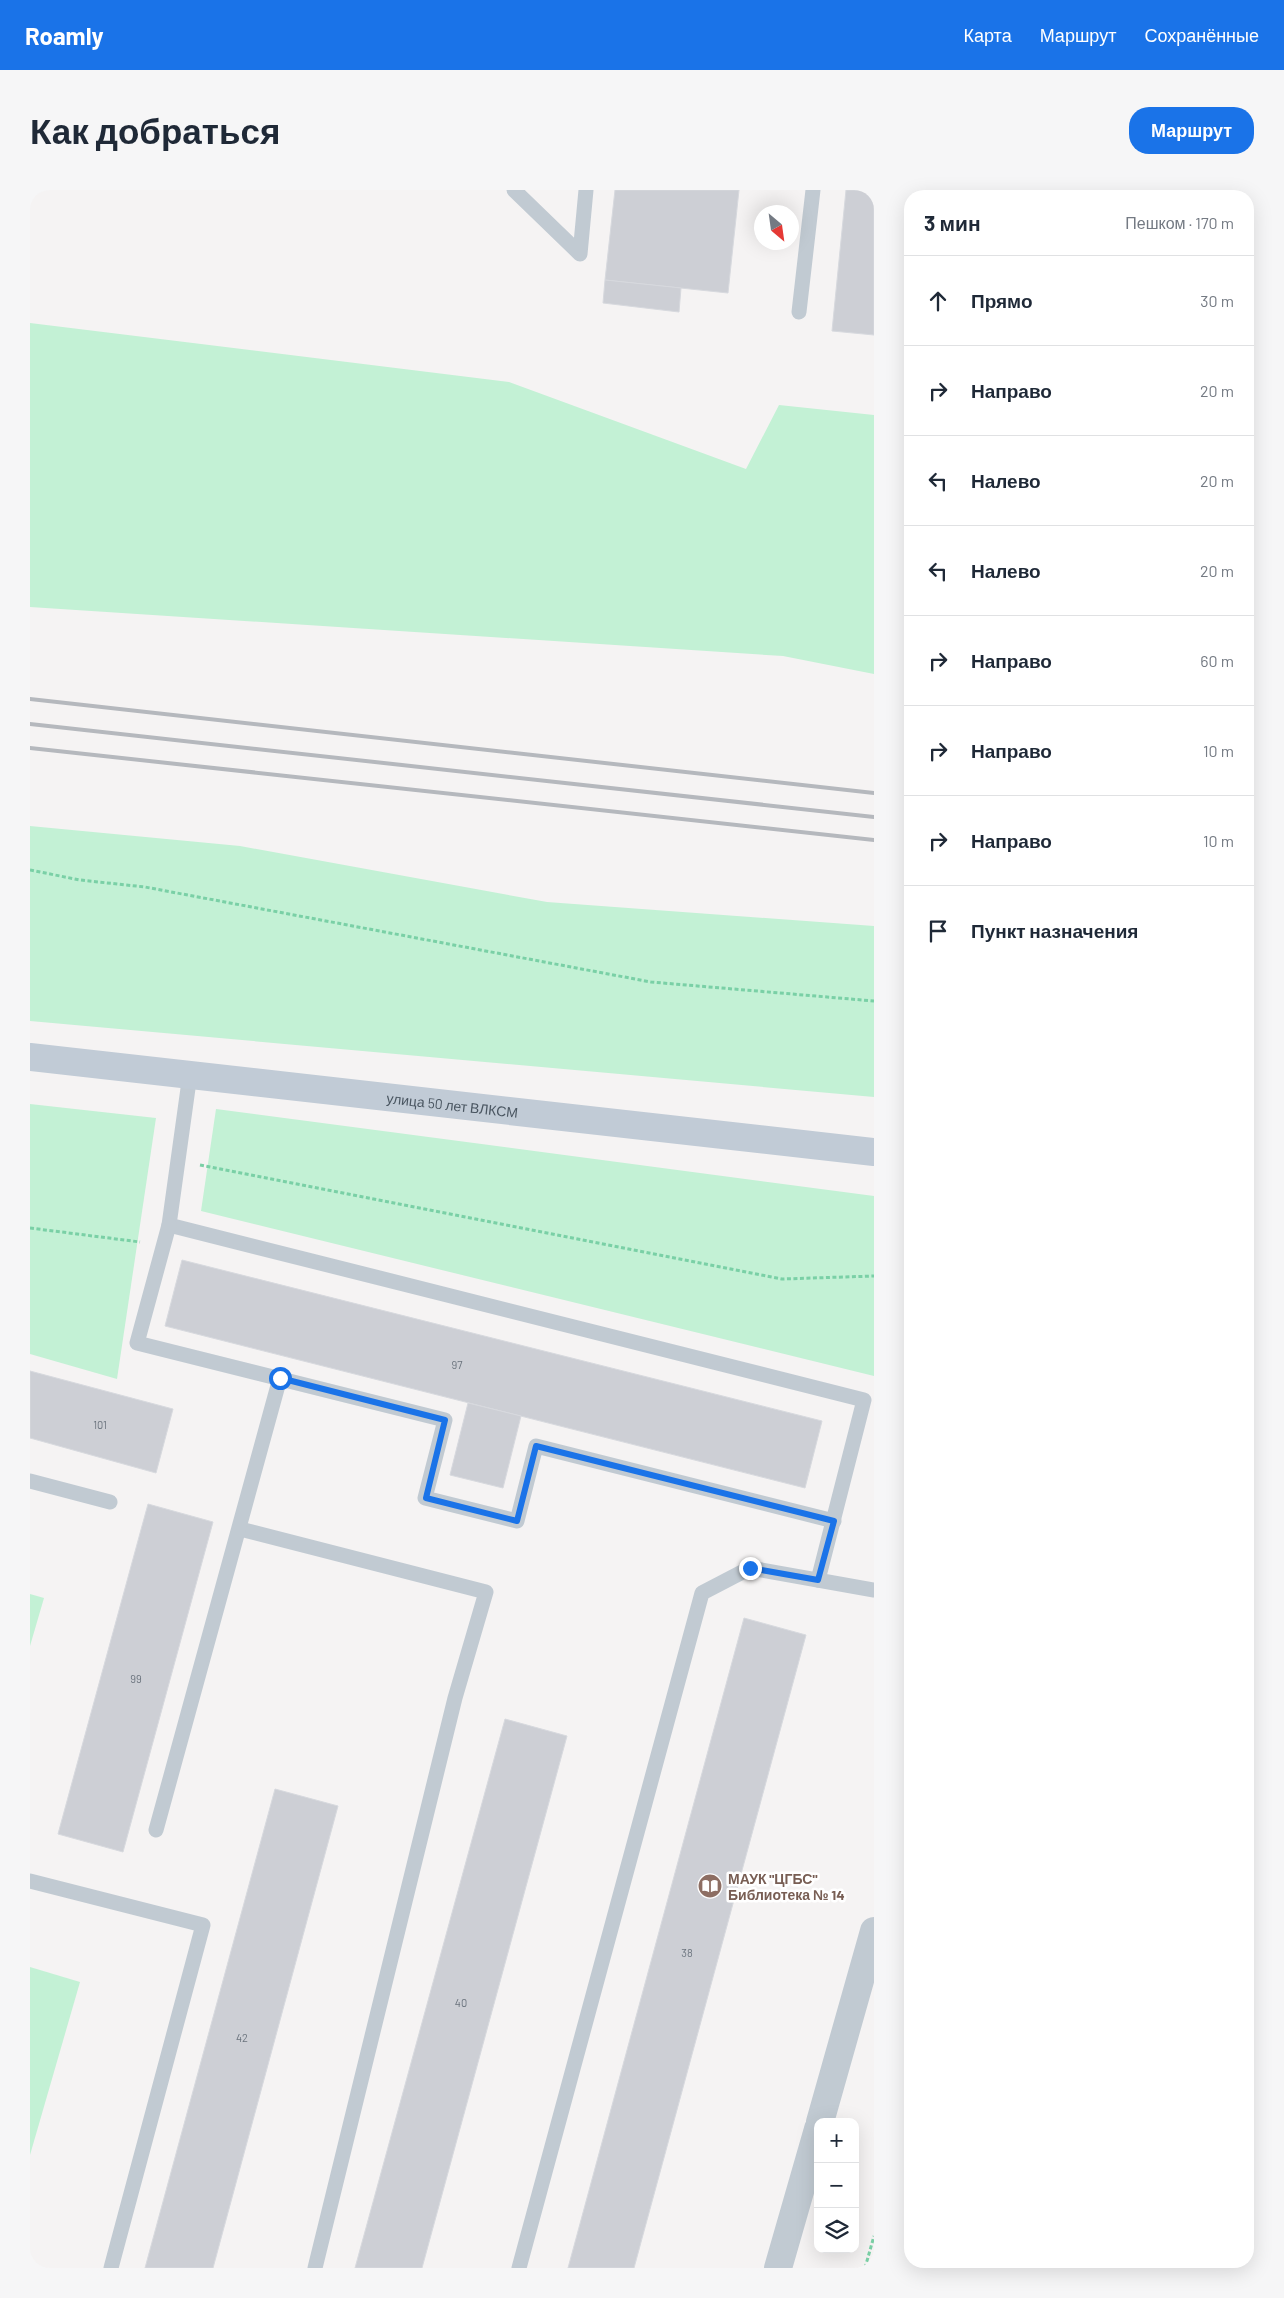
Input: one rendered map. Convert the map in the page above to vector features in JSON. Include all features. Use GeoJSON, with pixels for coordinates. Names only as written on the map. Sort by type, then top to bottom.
{"type":"FeatureCollection","features":[{"type":"Feature","properties":{"kind":"street","name":"улица 50 лет ВЛКСМ"},"geometry":{"type":"LineString","coordinates":[[30,1057],[874,1152]]}},
{"type":"Feature","properties":{"kind":"street"},"geometry":{"type":"LineString","coordinates":[[821,2118],[874,1931]]}},
{"type":"Feature","properties":{"kind":"street"},"geometry":{"type":"LineString","coordinates":[[778,2268],[814,2142]]}},
{"type":"Feature","properties":{"kind":"lane"},"geometry":{"type":"LineString","coordinates":[[514,190],[580,254],[586,190]]}},
{"type":"Feature","properties":{"kind":"lane"},"geometry":{"type":"LineString","coordinates":[[799,312],[813,190]]}},
{"type":"Feature","properties":{"kind":"lane"},"geometry":{"type":"LineString","coordinates":[[190,1074],[169,1225],[137,1342],[445,1420],[426,1498],[517,1521],[536,1446],[834,1521]]}},
{"type":"Feature","properties":{"kind":"lane"},"geometry":{"type":"LineString","coordinates":[[169,1225],[864,1400],[818,1580]]}},
{"type":"Feature","properties":{"kind":"lane"},"geometry":{"type":"LineString","coordinates":[[156,1830],[280,1378]]}},
{"type":"Feature","properties":{"kind":"lane"},"geometry":{"type":"LineString","coordinates":[[30,1481],[110,1502]]}},
{"type":"Feature","properties":{"kind":"lane"},"geometry":{"type":"LineString","coordinates":[[240,1529],[486,1592],[455,1698],[315,2268]]}},
{"type":"Feature","properties":{"kind":"lane"},"geometry":{"type":"LineString","coordinates":[[518,2268],[702,1593],[750,1568],[874,1590]]}},
{"type":"Feature","properties":{"kind":"lane"},"geometry":{"type":"LineString","coordinates":[[30,1881],[203,1925],[111,2268]]}},
{"type":"Feature","properties":{"kind":"path"},"geometry":{"type":"LineString","coordinates":[[30,870],[80,880],[146,887],[651,982],[874,1001]]}},
{"type":"Feature","properties":{"kind":"path"},"geometry":{"type":"LineString","coordinates":[[178,1161],[782,1279],[874,1276]]}},
{"type":"Feature","properties":{"kind":"path"},"geometry":{"type":"LineString","coordinates":[[30,1228],[163,1245]]}},
{"type":"Feature","properties":{"kind":"path"},"geometry":{"type":"LineString","coordinates":[[865,2268],[874,2236]]}},
{"type":"Feature","properties":{"kind":"green space"},"geometry":{"type":"Polygon","coordinates":[[[30,323],[509,382],[746,469],[779,405],[874,415],[874,674],[783,656],[30,607],[30,323]]]}},
{"type":"Feature","properties":{"kind":"green space"},"geometry":{"type":"Polygon","coordinates":[[[30,826],[240,846],[547,902],[874,926],[874,1097],[30,1021],[30,826]]]}},
{"type":"Feature","properties":{"kind":"green space"},"geometry":{"type":"Polygon","coordinates":[[[30,1104],[156,1118],[117,1379],[30,1354],[30,1104]]]}},
{"type":"Feature","properties":{"kind":"green space"},"geometry":{"type":"Polygon","coordinates":[[[216,1109],[874,1196],[874,1376],[201,1211],[216,1109]]]}},
{"type":"Feature","properties":{"kind":"green space"},"geometry":{"type":"Polygon","coordinates":[[[30,1594],[44,1598],[30,1646],[30,1594]]]}},
{"type":"Feature","properties":{"kind":"green space"},"geometry":{"type":"Polygon","coordinates":[[[30,1967],[80,1982],[30,2155],[30,1967]]]}},
{"type":"Feature","properties":{"kind":"building"},"geometry":{"type":"Polygon","coordinates":[[[615,190],[739,190],[728,293],[605,280],[615,190]]]}},
{"type":"Feature","properties":{"kind":"building"},"geometry":{"type":"Polygon","coordinates":[[[846,190],[874,190],[874,335],[832,331],[846,190]]]}},
{"type":"Feature","properties":{"kind":"building"},"geometry":{"type":"Polygon","coordinates":[[[605,280],[681,288],[679,312],[603,303],[605,280]]]}},
{"type":"Feature","properties":{"kind":"building"},"geometry":{"type":"Polygon","coordinates":[[[182,1260],[822,1421],[805,1488],[165,1326],[182,1260]]]}},
{"type":"Feature","properties":{"kind":"building"},"geometry":{"type":"Polygon","coordinates":[[[30,1371],[173,1409],[156,1473],[30,1438],[30,1371]]]}},
{"type":"Feature","properties":{"kind":"building"},"geometry":{"type":"Polygon","coordinates":[[[468,1403],[521,1416],[503,1488],[450,1475],[468,1403]]]}},
{"type":"Feature","properties":{"kind":"building"},"geometry":{"type":"Polygon","coordinates":[[[148,1504],[213,1522],[123,1852],[58,1834],[148,1504]]]}},
{"type":"Feature","properties":{"kind":"building"},"geometry":{"type":"Polygon","coordinates":[[[744,1618],[806,1635],[634,2268],[568,2268],[744,1618]]]}},
{"type":"Feature","properties":{"kind":"building"},"geometry":{"type":"Polygon","coordinates":[[[505,1719],[567,1736],[422,2268],[355,2268],[505,1719]]]}},
{"type":"Feature","properties":{"kind":"building"},"geometry":{"type":"Polygon","coordinates":[[[275,1789],[338,1806],[213,2268],[145,2268],[275,1789]]]}},
{"type":"Feature","properties":{"kind":"railway"},"geometry":{"type":"LineString","coordinates":[[30,699],[874,793]]}},
{"type":"Feature","properties":{"kind":"railway"},"geometry":{"type":"LineString","coordinates":[[30,724],[874,817]]}},
{"type":"Feature","properties":{"kind":"railway"},"geometry":{"type":"LineString","coordinates":[[30,748],[874,840]]}},
{"type":"Feature","properties":{"kind":"place","name":"МАУК \"ЦГБС\" Библиотека № 14"},"geometry":{"type":"Point","coordinates":[710,1886]}},
{"type":"Feature","properties":{"kind":"route"},"geometry":{"type":"LineString","coordinates":[[280,1378],[445,1420],[426,1498],[517,1521],[536,1446],[834,1521],[818,1580],[750,1568]]}}]}
